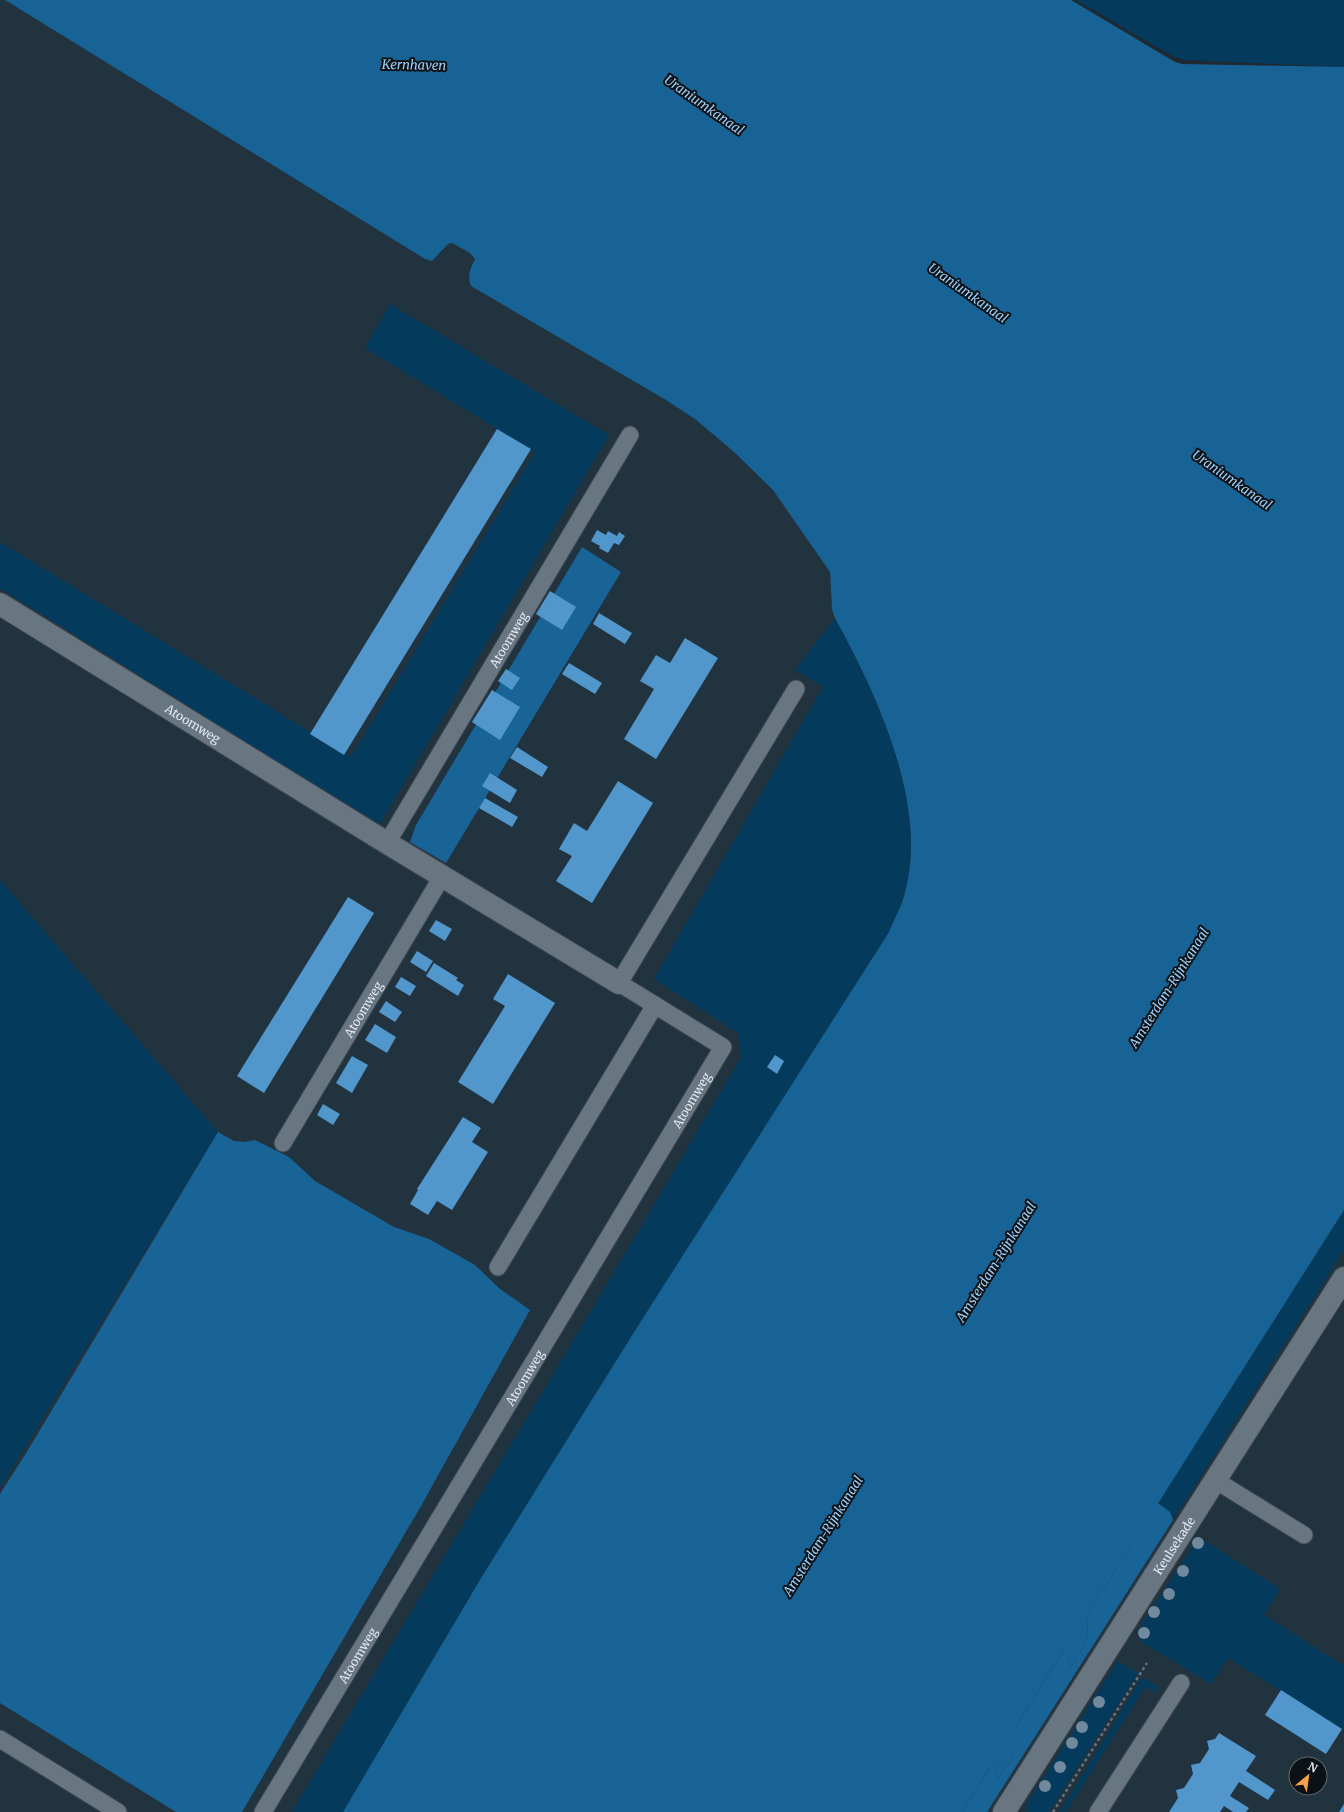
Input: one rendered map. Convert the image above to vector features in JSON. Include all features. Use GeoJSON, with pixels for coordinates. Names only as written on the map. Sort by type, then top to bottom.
{"type":"FeatureCollection","features":[{"type":"Feature","properties":{"kind":"street","name":"Atoomweg"},"geometry":{"type":"LineString","coordinates":[[0,604],[387,843],[620,983]]}},
{"type":"Feature","properties":{"kind":"street","name":"Keulsekade"},"geometry":{"type":"LineString","coordinates":[[1004,1812],[1344,1278]]}},
{"type":"Feature","properties":{"kind":"lane","name":"Atoomweg"},"geometry":{"type":"LineString","coordinates":[[387,843],[630,435]]}},
{"type":"Feature","properties":{"kind":"lane"},"geometry":{"type":"LineString","coordinates":[[620,983],[796,689]]}},
{"type":"Feature","properties":{"kind":"lane","name":"Atoomweg"},"geometry":{"type":"LineString","coordinates":[[283,1143],[442,876]]}},
{"type":"Feature","properties":{"kind":"lane","name":"Atoomweg"},"geometry":{"type":"LineString","coordinates":[[263,1812],[723,1047],[620,983]]}},
{"type":"Feature","properties":{"kind":"lane"},"geometry":{"type":"LineString","coordinates":[[498,1267],[655,1005]]}},
{"type":"Feature","properties":{"kind":"lane"},"geometry":{"type":"LineString","coordinates":[[1215,1480],[1304,1535]]}},
{"type":"Feature","properties":{"kind":"lane"},"geometry":{"type":"LineString","coordinates":[[1098,1812],[1181,1683]]}},
{"type":"Feature","properties":{"kind":"lane"},"geometry":{"type":"LineString","coordinates":[[0,1739],[118,1812]]}},
{"type":"Feature","properties":{"kind":"path"},"geometry":{"type":"LineString","coordinates":[[1053,1812],[1147,1663]]}},
{"type":"Feature","properties":{"kind":"shaded area"},"geometry":{"type":"Polygon","coordinates":[[[0,0],[5,0],[425,259],[432,261],[448,244],[452,243],[470,253],[475,259],[470,268],[472,286],[666,400],[695,419],[734,452],[773,490],[796,521],[830,572],[832,609],[862,668],[889,932],[481,1578],[343,1812],[0,1812],[0,0]]]}},
{"type":"Feature","properties":{"kind":"shaded area"},"geometry":{"type":"Polygon","coordinates":[[[1076,0],[1344,0],[1344,67],[1185,60],[1174,57],[1076,0]]]}},
{"type":"Feature","properties":{"kind":"shaded area"},"geometry":{"type":"Polygon","coordinates":[[[390,304],[609,435],[380,824],[250,745],[0,588],[0,542],[351,757],[535,452],[365,348],[390,304]]]}},
{"type":"Feature","properties":{"kind":"shaded area"},"geometry":{"type":"Polygon","coordinates":[[[582,547],[621,572],[446,863],[410,842],[416,825],[582,547]]]}},
{"type":"Feature","properties":{"kind":"shaded area"},"geometry":{"type":"Polygon","coordinates":[[[835,618],[867,680],[894,750],[904,787],[910,823],[911,858],[904,897],[889,932],[636,1329],[481,1578],[343,1812],[292,1812],[741,1057],[738,1033],[654,979],[823,687],[795,670],[835,618]]]}},
{"type":"Feature","properties":{"kind":"shaded area"},"geometry":{"type":"Polygon","coordinates":[[[0,880],[218,1132],[0,1488],[0,880]]]}},
{"type":"Feature","properties":{"kind":"shaded area"},"geometry":{"type":"Polygon","coordinates":[[[218,1132],[234,1141],[245,1142],[255,1140],[289,1157],[315,1181],[394,1227],[429,1239],[475,1265],[500,1289],[530,1310],[421,1506],[242,1812],[176,1812],[0,1703],[0,1494],[28,1450],[218,1132]]]}},
{"type":"Feature","properties":{"kind":"shaded area"},"geometry":{"type":"Polygon","coordinates":[[[1344,1210],[1344,1812],[962,1812],[1088,1614],[1344,1210]]]}},
{"type":"Feature","properties":{"kind":"shaded area"},"geometry":{"type":"Polygon","coordinates":[[[1344,1210],[1344,1250],[1173,1520],[1173,1517],[1158,1503],[1344,1210]]]}},
{"type":"Feature","properties":{"kind":"shaded area"},"geometry":{"type":"Polygon","coordinates":[[[1158,1503],[1170,1512],[1173,1520],[987,1812],[962,1812],[991,1766],[995,1768],[998,1780],[1015,1754],[1015,1728],[1063,1652],[1067,1654],[1071,1667],[1087,1641],[1088,1614],[1158,1503]]]}},
{"type":"Feature","properties":{"kind":"shaded area"},"geometry":{"type":"Polygon","coordinates":[[[1199,1537],[1280,1589],[1264,1615],[1344,1666],[1344,1730],[1228,1658],[1211,1684],[1140,1641],[1138,1630],[1199,1537]]]}},
{"type":"Feature","properties":{"kind":"shaded area"},"geometry":{"type":"Polygon","coordinates":[[[1118,1661],[1138,1673],[1049,1812],[1027,1812],[1026,1805],[1118,1661]]]}},
{"type":"Feature","properties":{"kind":"shaded area"},"geometry":{"type":"Polygon","coordinates":[[[1142,1677],[1159,1687],[1155,1693],[1145,1687],[1066,1812],[1060,1812],[1142,1677]]]}},
{"type":"Feature","properties":{"kind":"water"},"geometry":{"type":"Polygon","coordinates":[[[5,0],[1071,0],[1175,62],[1183,64],[1344,67],[1344,1210],[1088,1614],[1087,1641],[1071,1667],[1067,1654],[1063,1652],[1015,1728],[1015,1754],[998,1780],[995,1768],[991,1766],[962,1812],[343,1812],[481,1578],[636,1329],[889,932],[904,897],[911,858],[910,823],[904,787],[894,750],[867,680],[835,618],[832,609],[830,572],[773,490],[734,452],[695,419],[666,400],[471,286],[469,279],[470,272],[475,259],[470,253],[452,243],[448,244],[432,261],[425,259],[5,0]]]}},
{"type":"Feature","properties":{"kind":"building"},"geometry":{"type":"Polygon","coordinates":[[[497,429],[531,449],[344,755],[310,734],[497,429]]]}},
{"type":"Feature","properties":{"kind":"building"},"geometry":{"type":"Polygon","coordinates":[[[597,530],[606,535],[608,531],[617,536],[619,532],[625,536],[619,545],[614,543],[608,553],[591,541],[597,530]]]}},
{"type":"Feature","properties":{"kind":"building"},"geometry":{"type":"Polygon","coordinates":[[[550,591],[576,607],[562,630],[536,614],[550,591]]]}},
{"type":"Feature","properties":{"kind":"building"},"geometry":{"type":"Polygon","coordinates":[[[599,613],[632,633],[625,644],[593,624],[599,613]]]}},
{"type":"Feature","properties":{"kind":"building"},"geometry":{"type":"Polygon","coordinates":[[[685,638],[718,658],[656,759],[624,739],[654,689],[640,681],[656,655],[670,663],[685,638]]]}},
{"type":"Feature","properties":{"kind":"building"},"geometry":{"type":"Polygon","coordinates":[[[569,663],[602,683],[595,694],[562,674],[569,663]]]}},
{"type":"Feature","properties":{"kind":"building"},"geometry":{"type":"Polygon","coordinates":[[[506,669],[520,678],[512,690],[498,681],[506,669]]]}},
{"type":"Feature","properties":{"kind":"building"},"geometry":{"type":"Polygon","coordinates":[[[492,690],[520,707],[500,740],[472,722],[492,690]]]}},
{"type":"Feature","properties":{"kind":"building"},"geometry":{"type":"Polygon","coordinates":[[[517,747],[548,767],[542,777],[510,758],[517,747]]]}},
{"type":"Feature","properties":{"kind":"building"},"geometry":{"type":"Polygon","coordinates":[[[490,773],[517,790],[510,803],[482,786],[490,773]]]}},
{"type":"Feature","properties":{"kind":"building"},"geometry":{"type":"Polygon","coordinates":[[[618,781],[653,803],[592,903],[556,881],[572,856],[559,849],[574,823],[587,831],[618,781]]]}},
{"type":"Feature","properties":{"kind":"building"},"geometry":{"type":"Polygon","coordinates":[[[485,798],[518,817],[512,827],[479,808],[485,798]]]}},
{"type":"Feature","properties":{"kind":"building"},"geometry":{"type":"Polygon","coordinates":[[[348,897],[374,913],[264,1093],[237,1076],[348,897]]]}},
{"type":"Feature","properties":{"kind":"building"},"geometry":{"type":"Polygon","coordinates":[[[436,920],[452,929],[445,941],[429,931],[436,920]]]}},
{"type":"Feature","properties":{"kind":"building"},"geometry":{"type":"Polygon","coordinates":[[[417,951],[433,961],[426,972],[410,962],[417,951]]]}},
{"type":"Feature","properties":{"kind":"building"},"geometry":{"type":"Polygon","coordinates":[[[434,963],[458,978],[456,980],[464,985],[458,996],[426,976],[434,963]]]}},
{"type":"Feature","properties":{"kind":"building"},"geometry":{"type":"Polygon","coordinates":[[[508,974],[555,1003],[493,1104],[458,1082],[505,1006],[493,999],[508,974]]]}},
{"type":"Feature","properties":{"kind":"building"},"geometry":{"type":"Polygon","coordinates":[[[401,977],[416,986],[410,996],[395,987],[401,977]]]}},
{"type":"Feature","properties":{"kind":"building"},"geometry":{"type":"Polygon","coordinates":[[[386,1001],[402,1012],[395,1022],[379,1012],[386,1001]]]}},
{"type":"Feature","properties":{"kind":"building"},"geometry":{"type":"Polygon","coordinates":[[[375,1024],[396,1037],[387,1053],[365,1040],[375,1024]]]}},
{"type":"Feature","properties":{"kind":"building"},"geometry":{"type":"Polygon","coordinates":[[[775,1055],[784,1061],[777,1074],[767,1067],[775,1055]]]}},
{"type":"Feature","properties":{"kind":"building"},"geometry":{"type":"Polygon","coordinates":[[[352,1056],[368,1065],[352,1093],[336,1083],[352,1056]]]}},
{"type":"Feature","properties":{"kind":"building"},"geometry":{"type":"Polygon","coordinates":[[[323,1104],[340,1114],[333,1125],[317,1115],[323,1104]]]}},
{"type":"Feature","properties":{"kind":"building"},"geometry":{"type":"Polygon","coordinates":[[[463,1117],[481,1128],[472,1142],[488,1152],[452,1210],[437,1201],[428,1215],[410,1204],[418,1190],[417,1189],[463,1117]]]}},
{"type":"Feature","properties":{"kind":"building"},"geometry":{"type":"Polygon","coordinates":[[[1281,1690],[1342,1729],[1326,1754],[1265,1715],[1281,1690]]]}},
{"type":"Feature","properties":{"kind":"building"},"geometry":{"type":"Polygon","coordinates":[[[1219,1733],[1256,1756],[1246,1771],[1275,1790],[1268,1800],[1239,1782],[1230,1796],[1249,1808],[1246,1812],[1233,1812],[1224,1806],[1220,1812],[1169,1812],[1178,1798],[1176,1790],[1184,1788],[1193,1774],[1191,1765],[1200,1763],[1209,1749],[1207,1741],[1215,1739],[1219,1733]]]}},
{"type":"Feature","properties":{"kind":"building"},"geometry":{"type":"Polygon","coordinates":[[[1344,1804],[1344,1812],[1339,1812],[1344,1804]]]}},
{"type":"Feature","properties":{"kind":"water label","name":"Kernhaven"},"geometry":{"type":"Point","coordinates":[414,65]}},
{"type":"Feature","properties":{"kind":"water label","name":"Uraniumkanaal"},"geometry":{"type":"Point","coordinates":[704,105]}},
{"type":"Feature","properties":{"kind":"water label","name":"Uraniumkanaal"},"geometry":{"type":"Point","coordinates":[968,293]}},
{"type":"Feature","properties":{"kind":"water label","name":"Uraniumkanaal"},"geometry":{"type":"Point","coordinates":[1232,480]}},
{"type":"Feature","properties":{"kind":"water label","name":"Amsterdam-Rijnkanaal"},"geometry":{"type":"Point","coordinates":[1169,988]}},
{"type":"Feature","properties":{"kind":"water label","name":"Amsterdam-Rijnkanaal"},"geometry":{"type":"Point","coordinates":[996,1262]}},
{"type":"Feature","properties":{"kind":"water label","name":"Amsterdam-Rijnkanaal"},"geometry":{"type":"Point","coordinates":[823,1536]}}]}
